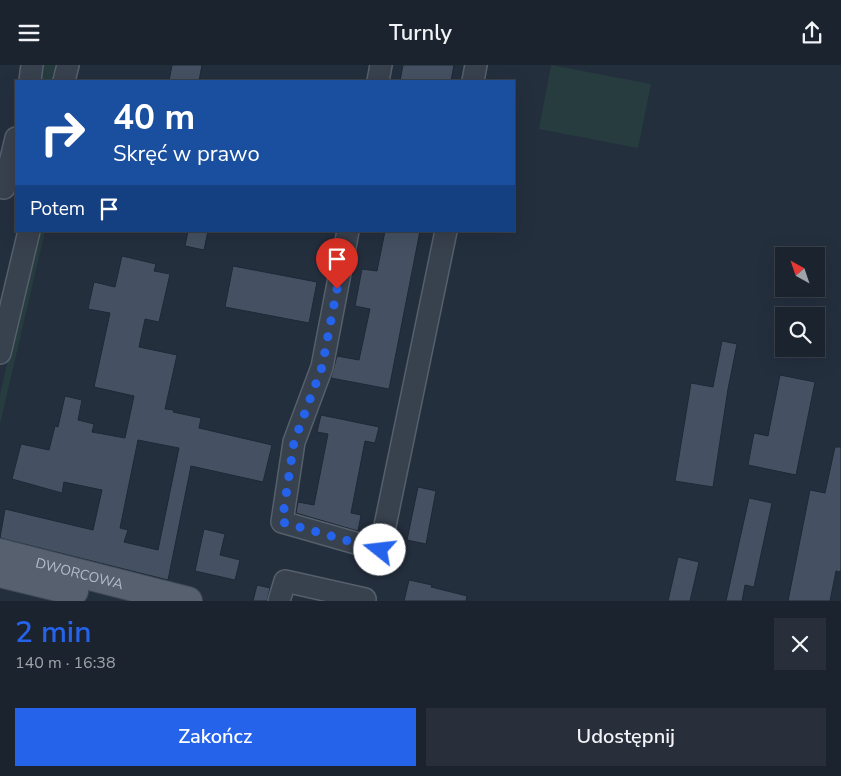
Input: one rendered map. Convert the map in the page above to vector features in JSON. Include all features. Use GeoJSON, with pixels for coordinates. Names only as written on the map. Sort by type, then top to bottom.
{"type":"FeatureCollection","features":[{"type":"Feature","properties":{"kind":"main road","name":"DWORCOWA"},"geometry":{"type":"LineString","coordinates":[[0,553],[188,601]]}},
{"type":"Feature","properties":{"kind":"main road","name":"DWORCOWA"},"geometry":{"type":"LineString","coordinates":[[0,573],[112,601]]}},
{"type":"Feature","properties":{"kind":"street"},"geometry":{"type":"LineString","coordinates":[[30,80],[32,65]]}},
{"type":"Feature","properties":{"kind":"street"},"geometry":{"type":"LineString","coordinates":[[64,80],[68,65]]}},
{"type":"Feature","properties":{"kind":"street"},"geometry":{"type":"LineString","coordinates":[[378,80],[381,65]]}},
{"type":"Feature","properties":{"kind":"street"},"geometry":{"type":"LineString","coordinates":[[473,80],[476,65]]}},
{"type":"Feature","properties":{"kind":"street"},"geometry":{"type":"LineString","coordinates":[[4,187],[15,142]]}},
{"type":"Feature","properties":{"kind":"street"},"geometry":{"type":"LineString","coordinates":[[0,353],[29,232]]}},
{"type":"Feature","properties":{"kind":"street"},"geometry":{"type":"LineString","coordinates":[[348,232],[322,367],[294,442],[282,522],[380,550],[446,232]]}},
{"type":"Feature","properties":{"kind":"street"},"geometry":{"type":"LineString","coordinates":[[279,601],[285,581],[365,599]]}},
{"type":"Feature","properties":{"kind":"green space"},"geometry":{"type":"Polygon","coordinates":[[[41,65],[58,65],[53,80],[41,80],[41,65]]]}},
{"type":"Feature","properties":{"kind":"green space"},"geometry":{"type":"Polygon","coordinates":[[[551,65],[651,84],[638,148],[539,129],[551,65]]]}},
{"type":"Feature","properties":{"kind":"green space"},"geometry":{"type":"Polygon","coordinates":[[[39,232],[45,232],[0,424],[0,394],[39,232]]]}},
{"type":"Feature","properties":{"kind":"building"},"geometry":{"type":"Polygon","coordinates":[[[172,65],[202,65],[199,80],[169,80],[172,65]]]}},
{"type":"Feature","properties":{"kind":"building"},"geometry":{"type":"Polygon","coordinates":[[[403,65],[454,65],[451,80],[400,80],[403,65]]]}},
{"type":"Feature","properties":{"kind":"building"},"geometry":{"type":"Polygon","coordinates":[[[188,232],[208,232],[204,250],[185,246],[188,232]]]}},
{"type":"Feature","properties":{"kind":"building"},"geometry":{"type":"Polygon","coordinates":[[[385,232],[420,232],[389,389],[331,378],[337,356],[359,360],[370,309],[355,306],[362,269],[377,271],[385,232]]]}},
{"type":"Feature","properties":{"kind":"building"},"geometry":{"type":"Polygon","coordinates":[[[122,256],[156,264],[154,271],[170,274],[159,322],[145,319],[139,347],[177,355],[165,409],[201,418],[199,428],[272,445],[263,482],[191,466],[168,580],[0,538],[5,509],[93,530],[102,490],[64,482],[62,493],[12,479],[21,444],[49,450],[55,426],[58,427],[65,396],[82,400],[78,420],[94,424],[92,432],[125,438],[134,396],[94,387],[110,313],[88,309],[94,282],[115,287],[122,256]],[[138,440],[120,528],[128,530],[124,542],[158,550],[179,448],[138,440]]]}},
{"type":"Feature","properties":{"kind":"building"},"geometry":{"type":"Polygon","coordinates":[[[233,266],[317,282],[309,323],[225,307],[233,266]]]}},
{"type":"Feature","properties":{"kind":"building"},"geometry":{"type":"Polygon","coordinates":[[[722,341],[737,344],[713,487],[675,481],[691,383],[713,387],[722,341]]]}},
{"type":"Feature","properties":{"kind":"building"},"geometry":{"type":"Polygon","coordinates":[[[780,375],[815,382],[796,475],[748,465],[754,433],[768,436],[780,375]]]}},
{"type":"Feature","properties":{"kind":"building"},"geometry":{"type":"Polygon","coordinates":[[[321,415],[379,427],[375,443],[365,441],[351,513],[361,515],[358,531],[296,513],[298,502],[314,505],[328,434],[317,432],[321,415]]]}},
{"type":"Feature","properties":{"kind":"building"},"geometry":{"type":"Polygon","coordinates":[[[835,447],[841,447],[841,572],[836,571],[830,601],[788,601],[810,490],[825,493],[835,447]]]}},
{"type":"Feature","properties":{"kind":"building"},"geometry":{"type":"Polygon","coordinates":[[[418,487],[436,491],[426,544],[407,540],[418,487]]]}},
{"type":"Feature","properties":{"kind":"building"},"geometry":{"type":"Polygon","coordinates":[[[749,498],[772,503],[754,587],[745,585],[742,601],[726,601],[749,498]]]}},
{"type":"Feature","properties":{"kind":"building"},"geometry":{"type":"Polygon","coordinates":[[[204,529],[225,534],[220,555],[240,560],[235,580],[195,571],[204,529]]]}},
{"type":"Feature","properties":{"kind":"building"},"geometry":{"type":"Polygon","coordinates":[[[678,557],[699,562],[690,601],[668,601],[678,557]]]}},
{"type":"Feature","properties":{"kind":"building"},"geometry":{"type":"Polygon","coordinates":[[[409,580],[467,596],[466,601],[404,601],[409,580]]]}},
{"type":"Feature","properties":{"kind":"building"},"geometry":{"type":"Polygon","coordinates":[[[257,585],[270,588],[267,601],[253,601],[257,585]]]}},
{"type":"Feature","properties":{"kind":"route"},"geometry":{"type":"LineString","coordinates":[[337,289],[322,367],[294,442],[282,522],[380,550]]}}]}
